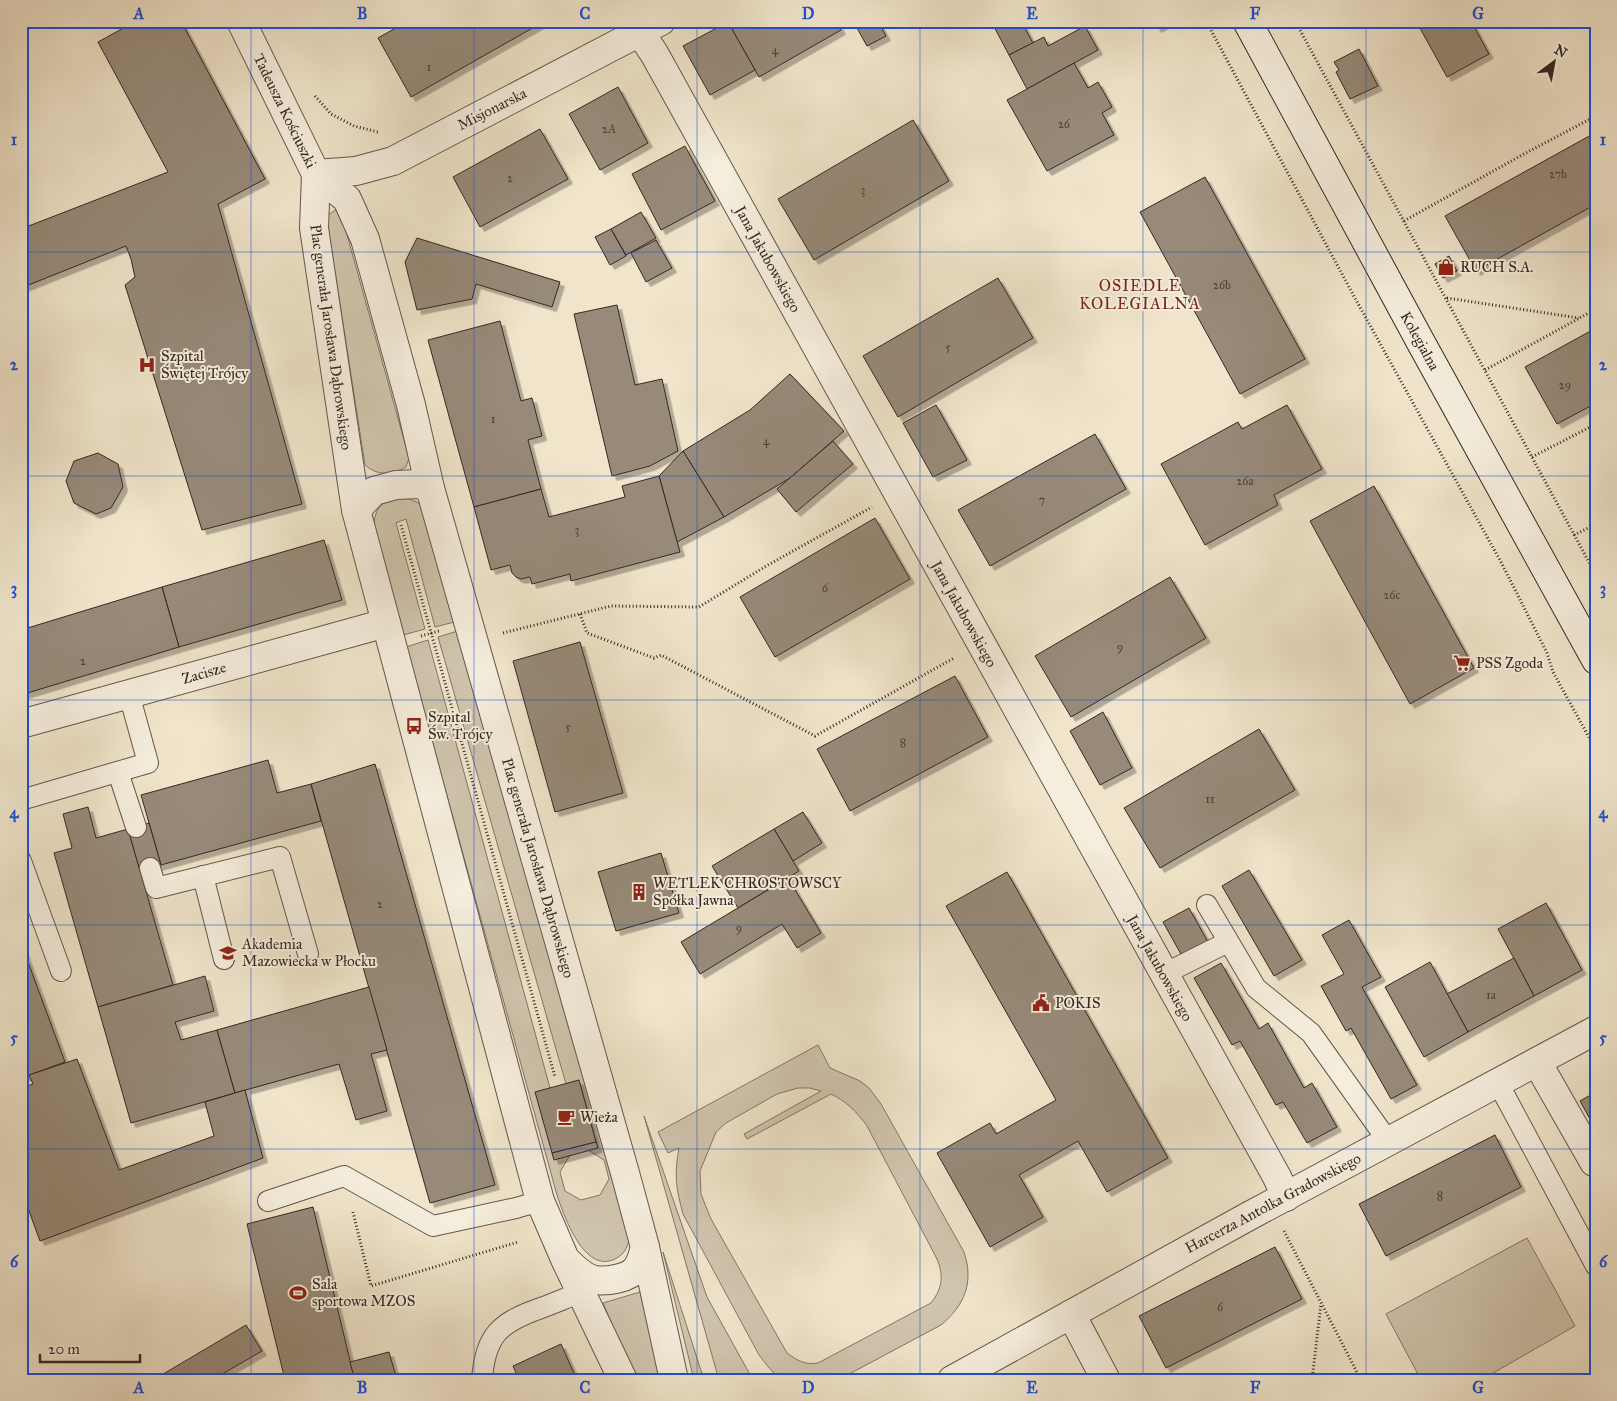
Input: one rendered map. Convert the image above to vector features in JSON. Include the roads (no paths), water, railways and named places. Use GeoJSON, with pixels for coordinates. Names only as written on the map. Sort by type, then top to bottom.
{"type":"FeatureCollection","features":[{"type":"Feature","properties":{"kind":"street","name":"Tadeusza Kościuszki"},"geometry":{"type":"LineString","coordinates":[[241,21],[316,174]]}},
{"type":"Feature","properties":{"kind":"street","name":"Kolegialna"},"geometry":{"type":"LineString","coordinates":[[1247,21],[1410,323],[1596,660]]}},
{"type":"Feature","properties":{"kind":"street","name":"Misjonarska"},"geometry":{"type":"LineString","coordinates":[[316,174],[356,171],[393,161],[651,27]]}},
{"type":"Feature","properties":{"kind":"street","name":"Jana Jakubowskiego"},"geometry":{"type":"LineString","coordinates":[[651,27],[655,55],[1277,1177],[1286,1197]]}},
{"type":"Feature","properties":{"kind":"street","name":"Plac generała Jarosława Dąbrowskiego"},"geometry":{"type":"LineString","coordinates":[[316,174],[348,199],[365,239],[411,404],[430,488],[645,1247],[674,1380]]}},
{"type":"Feature","properties":{"kind":"street","name":"Plac generała Jarosława Dąbrowskiego"},"geometry":{"type":"LineString","coordinates":[[316,174],[314,228],[356,510],[540,1201],[565,1260],[623,1380]]}},
{"type":"Feature","properties":{"kind":"street"},"geometry":{"type":"LineString","coordinates":[[356,510],[374,491],[396,485],[419,484],[430,488]]}},
{"type":"Feature","properties":{"kind":"street","name":"Zacisze"},"geometry":{"type":"LineString","coordinates":[[21,724],[129,694],[389,634]]}},
{"type":"Feature","properties":{"kind":"street","name":"Harcerza Antolka Gradowskiego"},"geometry":{"type":"LineString","coordinates":[[952,1380],[1388,1141],[1596,1030]]}},
{"type":"Feature","properties":{"kind":"street"},"geometry":{"type":"LineString","coordinates":[[1537,1062],[1594,1162]]}},
{"type":"Feature","properties":{"kind":"street","name":"Plac generała Jarosława Dąbrowskiego"},"geometry":{"type":"LineString","coordinates":[[565,1260],[578,1272],[594,1280],[616,1280],[635,1271],[641,1262],[645,1247]]}},
{"type":"Feature","properties":{"kind":"street"},"geometry":{"type":"LineString","coordinates":[[1071,1314],[1106,1380]]}},
{"type":"Feature","properties":{"kind":"lane"},"geometry":{"type":"LineString","coordinates":[[21,800],[148,763],[129,694]]}},
{"type":"Feature","properties":{"kind":"lane"},"geometry":{"type":"LineString","coordinates":[[118,772],[136,826]]}},
{"type":"Feature","properties":{"kind":"lane"},"geometry":{"type":"LineString","coordinates":[[150,868],[156,888],[280,857],[308,954]]}},
{"type":"Feature","properties":{"kind":"lane"},"geometry":{"type":"LineString","coordinates":[[21,861],[61,970]]}},
{"type":"Feature","properties":{"kind":"lane"},"geometry":{"type":"LineString","coordinates":[[203,876],[224,958]]}},
{"type":"Feature","properties":{"kind":"lane"},"geometry":{"type":"LineString","coordinates":[[1207,905],[1256,988],[1312,1033],[1388,1141]]}},
{"type":"Feature","properties":{"kind":"lane"},"geometry":{"type":"LineString","coordinates":[[1164,974],[1228,942]]}},
{"type":"Feature","properties":{"kind":"lane"},"geometry":{"type":"LineString","coordinates":[[1498,1083],[1596,1266]]}},
{"type":"Feature","properties":{"kind":"lane"},"geometry":{"type":"LineString","coordinates":[[268,1201],[344,1176],[433,1226],[540,1201]]}},
{"type":"Feature","properties":{"kind":"lane"},"geometry":{"type":"LineString","coordinates":[[482,1380],[483,1365],[489,1345],[502,1326],[518,1316],[582,1292]]}},
{"type":"Feature","properties":{"kind":"place","name":"RUCH S.A."},"geometry":{"type":"Point","coordinates":[1446,267]}},
{"type":"Feature","properties":{"kind":"place","name":"Szpital Świętej Trójcy"},"geometry":{"type":"Point","coordinates":[147,365]}},
{"type":"Feature","properties":{"kind":"place","name":"PSS Zgoda"},"geometry":{"type":"Point","coordinates":[1462,663]}},
{"type":"Feature","properties":{"kind":"place","name":"Szpital Św. Trójcy"},"geometry":{"type":"Point","coordinates":[414,726]}},
{"type":"Feature","properties":{"kind":"place","name":"WETLEK CHROSTOWSCY Spółka Jawna"},"geometry":{"type":"Point","coordinates":[639,892]}},
{"type":"Feature","properties":{"kind":"place","name":"Akademia Mazowiecka w Płocku"},"geometry":{"type":"Point","coordinates":[228,953]}},
{"type":"Feature","properties":{"kind":"place","name":"POKIS"},"geometry":{"type":"Point","coordinates":[1041,1003]}},
{"type":"Feature","properties":{"kind":"place","name":"Wieża"},"geometry":{"type":"Point","coordinates":[566,1117]}},
{"type":"Feature","properties":{"kind":"place","name":"Sala sportowa MZOS"},"geometry":{"type":"Point","coordinates":[298,1293]}},
{"type":"Feature","properties":{"kind":"district","name":"OSIEDLE KOLEGIALNA"},"geometry":{"type":"Point","coordinates":[1140,294]}}]}
